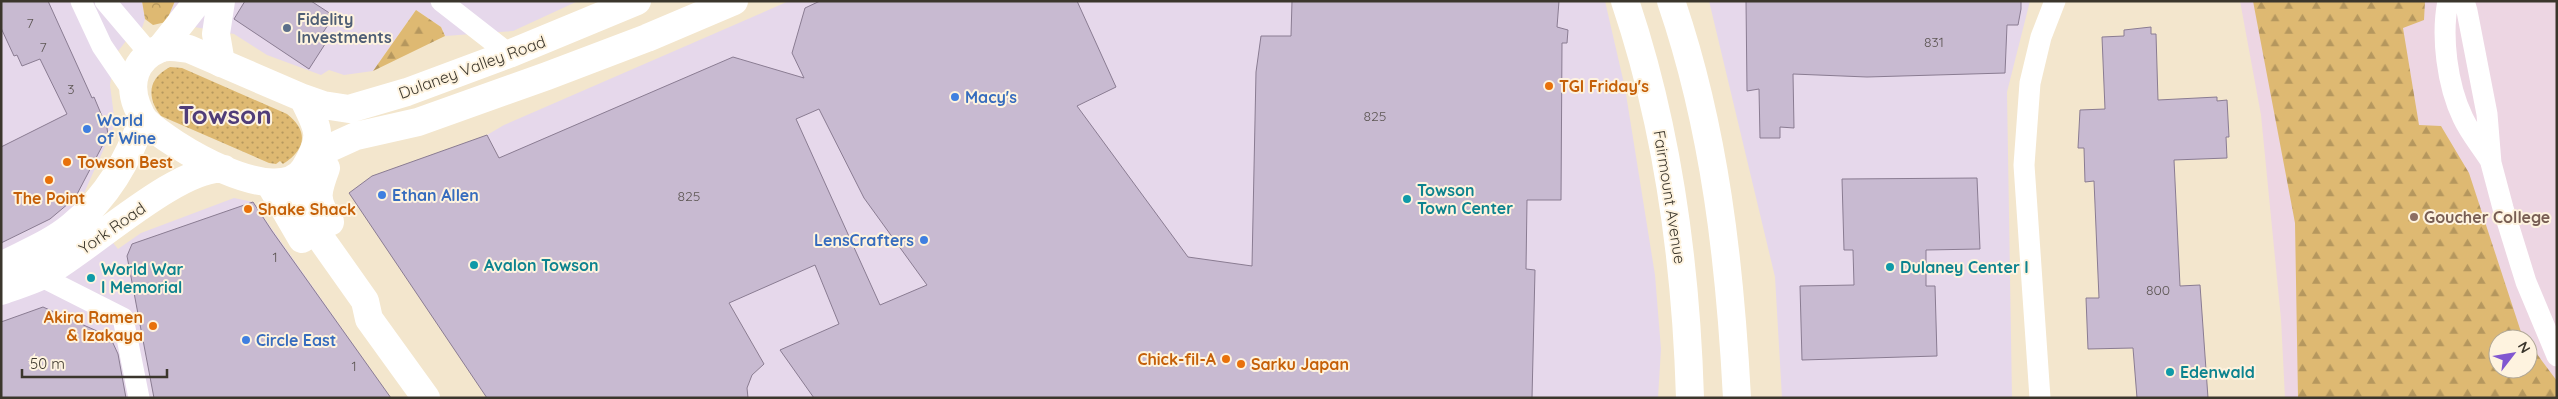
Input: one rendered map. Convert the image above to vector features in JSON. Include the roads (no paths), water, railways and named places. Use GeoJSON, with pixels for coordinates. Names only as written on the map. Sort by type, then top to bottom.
{"type":"FeatureCollection","features":[{"type":"Feature","properties":{"kind":"main road"},"geometry":{"type":"LineString","coordinates":[[198,1],[155,51],[138,66],[132,90],[143,118],[181,149],[224,169],[301,172]]}},
{"type":"Feature","properties":{"kind":"main road"},"geometry":{"type":"LineString","coordinates":[[221,63],[216,34],[222,1]]}},
{"type":"Feature","properties":{"kind":"main road","name":"Dulaney Valley Road"},"geometry":{"type":"LineString","coordinates":[[155,51],[189,49],[303,98],[323,105],[349,109],[407,92],[509,54],[637,1]]}},
{"type":"Feature","properties":{"kind":"main road","name":"Dulaney Valley Road"},"geometry":{"type":"LineString","coordinates":[[301,172],[356,136],[418,122],[647,38],[734,1]]}},
{"type":"Feature","properties":{"kind":"main road","name":"Fairmount Avenue"},"geometry":{"type":"LineString","coordinates":[[1625,1],[1647,76],[1668,174],[1685,304],[1690,398]]}},
{"type":"Feature","properties":{"kind":"main road"},"geometry":{"type":"LineString","coordinates":[[1671,1],[1689,62],[1714,177],[1730,288],[1737,398]]}},
{"type":"Feature","properties":{"kind":"main road"},"geometry":{"type":"LineString","coordinates":[[303,98],[319,136],[301,172],[302,201],[312,226],[366,301],[369,319]]}},
{"type":"Feature","properties":{"kind":"main road","name":"York Road"},"geometry":{"type":"LineString","coordinates":[[1,266],[71,227],[90,209],[120,172],[131,151],[143,118]]}},
{"type":"Feature","properties":{"kind":"main road","name":"York Road"},"geometry":{"type":"LineString","coordinates":[[1,291],[40,276],[167,191],[211,168],[224,169]]}},
{"type":"Feature","properties":{"kind":"main road"},"geometry":{"type":"LineString","coordinates":[[301,172],[306,244],[352,310],[369,319],[426,398]]}},
{"type":"Feature","properties":{"kind":"street"},"geometry":{"type":"LineString","coordinates":[[81,1],[102,46],[132,90]]}},
{"type":"Feature","properties":{"kind":"street"},"geometry":{"type":"LineString","coordinates":[[441,1],[509,54]]}},
{"type":"Feature","properties":{"kind":"street"},"geometry":{"type":"LineString","coordinates":[[2040,398],[2024,166],[2030,83],[2042,37],[2055,1]]}},
{"type":"Feature","properties":{"kind":"street"},"geometry":{"type":"LineString","coordinates":[[2448,1],[2443,25],[2452,87],[2462,117],[2491,163]]}},
{"type":"Feature","properties":{"kind":"street"},"geometry":{"type":"LineString","coordinates":[[2464,1],[2487,114],[2491,163],[2512,241],[2557,356]]}},
{"type":"Feature","properties":{"kind":"street"},"geometry":{"type":"LineString","coordinates":[[114,5],[155,51]]}},
{"type":"Feature","properties":{"kind":"street"},"geometry":{"type":"LineString","coordinates":[[40,276],[123,318],[139,398]]}},
{"type":"Feature","properties":{"kind":"place","name":"Fidelity Investments"},"geometry":{"type":"Point","coordinates":[287,28]}},
{"type":"Feature","properties":{"kind":"place","name":"TGI Friday's"},"geometry":{"type":"Point","coordinates":[1549,86]}},
{"type":"Feature","properties":{"kind":"place","name":"Macy's"},"geometry":{"type":"Point","coordinates":[955,97]}},
{"type":"Feature","properties":{"kind":"place","name":"World of Wine"},"geometry":{"type":"Point","coordinates":[87,129]}},
{"type":"Feature","properties":{"kind":"place","name":"Towson Best"},"geometry":{"type":"Point","coordinates":[67,162]}},
{"type":"Feature","properties":{"kind":"place","name":"The Point"},"geometry":{"type":"Point","coordinates":[49,180]}},
{"type":"Feature","properties":{"kind":"place","name":"Ethan Allen"},"geometry":{"type":"Point","coordinates":[382,195]}},
{"type":"Feature","properties":{"kind":"place","name":"Towson Town Center"},"geometry":{"type":"Point","coordinates":[1407,199]}},
{"type":"Feature","properties":{"kind":"place","name":"Shake Shack"},"geometry":{"type":"Point","coordinates":[248,209]}},
{"type":"Feature","properties":{"kind":"place","name":"Goucher College"},"geometry":{"type":"Point","coordinates":[2414,217]}},
{"type":"Feature","properties":{"kind":"place","name":"LensCrafters"},"geometry":{"type":"Point","coordinates":[924,240]}},
{"type":"Feature","properties":{"kind":"place","name":"Avalon Towson"},"geometry":{"type":"Point","coordinates":[474,265]}},
{"type":"Feature","properties":{"kind":"place","name":"Dulaney Center I"},"geometry":{"type":"Point","coordinates":[1890,267]}},
{"type":"Feature","properties":{"kind":"place","name":"World War I Memorial"},"geometry":{"type":"Point","coordinates":[91,278]}},
{"type":"Feature","properties":{"kind":"place","name":"Akira Ramen & Izakaya"},"geometry":{"type":"Point","coordinates":[153,326]}},
{"type":"Feature","properties":{"kind":"place","name":"Circle East"},"geometry":{"type":"Point","coordinates":[246,340]}},
{"type":"Feature","properties":{"kind":"place","name":"Chick-fil-A"},"geometry":{"type":"Point","coordinates":[1226,359]}},
{"type":"Feature","properties":{"kind":"place","name":"Sarku Japan"},"geometry":{"type":"Point","coordinates":[1241,364]}},
{"type":"Feature","properties":{"kind":"place","name":"Edenwald"},"geometry":{"type":"Point","coordinates":[2170,372]}},
{"type":"Feature","properties":{"kind":"district","name":"Towson"},"geometry":{"type":"Point","coordinates":[225,115]}}]}
